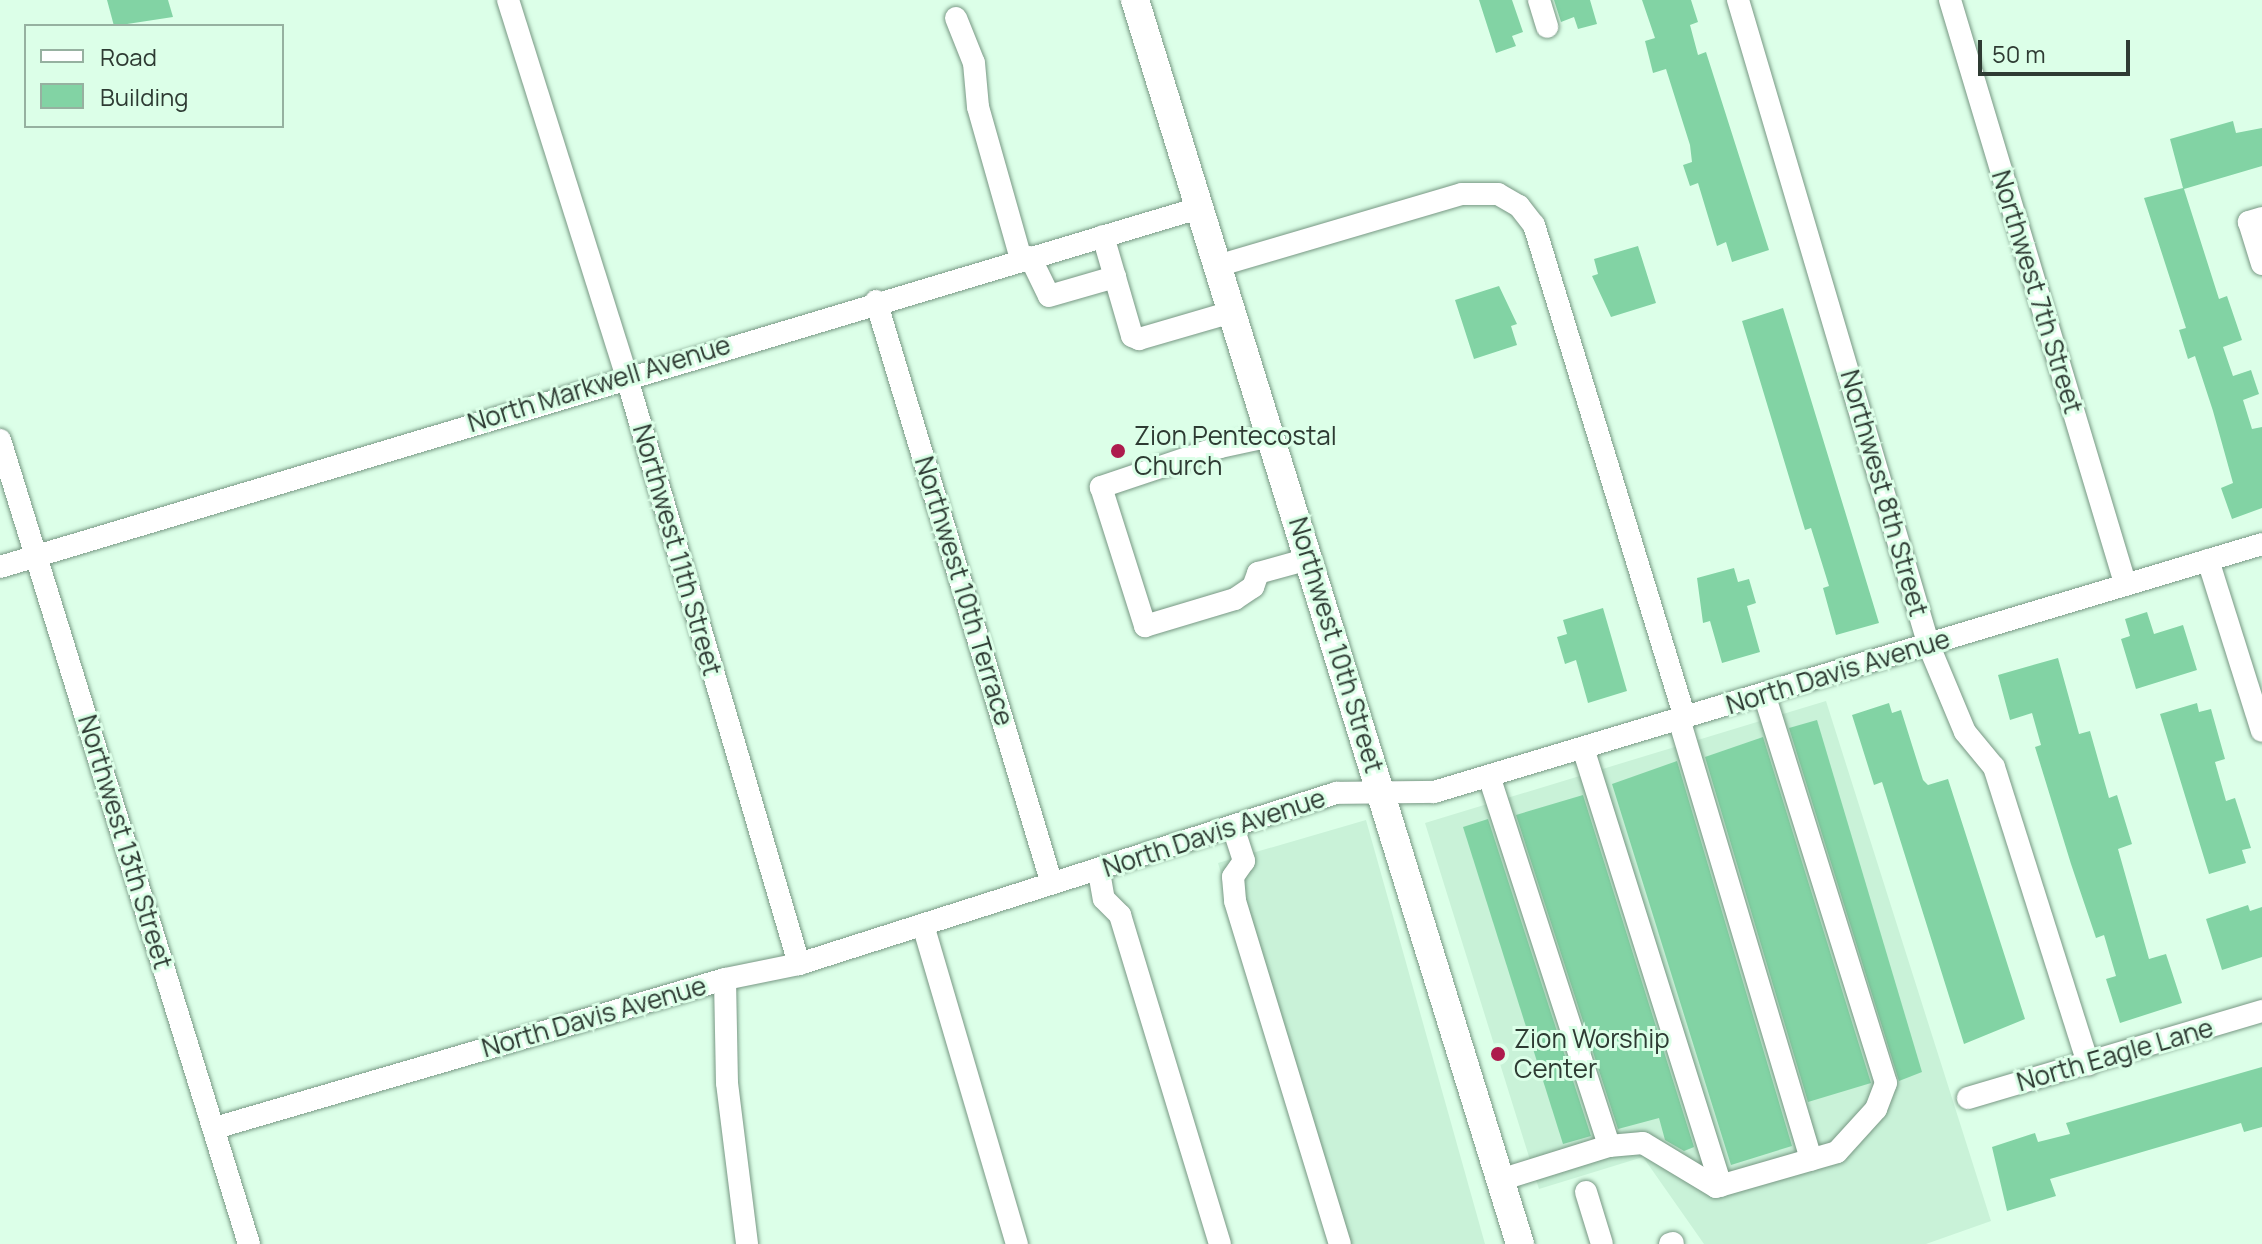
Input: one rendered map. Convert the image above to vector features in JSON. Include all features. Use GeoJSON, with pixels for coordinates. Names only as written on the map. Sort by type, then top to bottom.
{"type":"FeatureCollection","features":[{"type":"Feature","properties":{"kind":"main road","name":"Northwest 10th Street"},"geometry":{"type":"LineString","coordinates":[[1135,0],[1520,1244]]}},
{"type":"Feature","properties":{"kind":"street","name":"Northwest 11th Street"},"geometry":{"type":"LineString","coordinates":[[508,0],[626,375],[799,964]]}},
{"type":"Feature","properties":{"kind":"street"},"geometry":{"type":"LineString","coordinates":[[1539,0],[1547,27]]}},
{"type":"Feature","properties":{"kind":"street","name":"Northwest 8th Street"},"geometry":{"type":"LineString","coordinates":[[1738,0],[1929,646],[1965,732],[1994,767],[2088,1064]]}},
{"type":"Feature","properties":{"kind":"street","name":"Northwest 7th Street"},"geometry":{"type":"LineString","coordinates":[[1950,0],[2125,583]]}},
{"type":"Feature","properties":{"kind":"street"},"geometry":{"type":"LineString","coordinates":[[956,18],[974,63],[978,107],[1026,258],[1049,296],[1115,277]]}},
{"type":"Feature","properties":{"kind":"street"},"geometry":{"type":"LineString","coordinates":[[1217,266],[1462,194],[1498,194],[1519,206],[1534,225],[1811,1160]]}},
{"type":"Feature","properties":{"kind":"street","name":"North Markwell Avenue"},"geometry":{"type":"LineString","coordinates":[[0,567],[626,375],[1199,208]]}},
{"type":"Feature","properties":{"kind":"street"},"geometry":{"type":"LineString","coordinates":[[2256,220],[2262,264]]}},
{"type":"Feature","properties":{"kind":"street"},"geometry":{"type":"LineString","coordinates":[[1103,236],[1132,336],[1139,339],[1232,312]]}},
{"type":"Feature","properties":{"kind":"street","name":"Northwest 10th Terrace"},"geometry":{"type":"LineString","coordinates":[[876,301],[1051,881]]}},
{"type":"Feature","properties":{"kind":"street"},"geometry":{"type":"LineString","coordinates":[[1271,436],[1220,447],[1101,487],[1145,626],[1235,599],[1253,587],[1258,573],[1309,559]]}},
{"type":"Feature","properties":{"kind":"street","name":"Northwest 13th Street"},"geometry":{"type":"LineString","coordinates":[[0,440],[249,1244]]}},
{"type":"Feature","properties":{"kind":"street","name":"North Davis Avenue"},"geometry":{"type":"LineString","coordinates":[[215,1128],[725,979],[799,964],[1051,881],[1099,872],[1336,793],[1383,795],[1434,792],[2262,544]]}},
{"type":"Feature","properties":{"kind":"street"},"geometry":{"type":"LineString","coordinates":[[2208,560],[2262,731]]}},
{"type":"Feature","properties":{"kind":"street"},"geometry":{"type":"LineString","coordinates":[[1500,1180],[1609,1146],[1643,1143],[1721,1186],[1837,1152],[1876,1109],[1886,1083],[1764,694]]}},
{"type":"Feature","properties":{"kind":"street"},"geometry":{"type":"LineString","coordinates":[[1583,748],[1721,1186]]}},
{"type":"Feature","properties":{"kind":"street"},"geometry":{"type":"LineString","coordinates":[[1489,776],[1609,1146]]}},
{"type":"Feature","properties":{"kind":"street"},"geometry":{"type":"LineString","coordinates":[[1233,827],[1244,861],[1233,877],[1235,901],[1340,1244]]}},
{"type":"Feature","properties":{"kind":"street"},"geometry":{"type":"LineString","coordinates":[[1099,872],[1104,899],[1120,915],[1220,1244]]}},
{"type":"Feature","properties":{"kind":"street"},"geometry":{"type":"LineString","coordinates":[[923,925],[1017,1244]]}},
{"type":"Feature","properties":{"kind":"street"},"geometry":{"type":"LineString","coordinates":[[725,979],[727,1083],[747,1244]]}},
{"type":"Feature","properties":{"kind":"street","name":"North Eagle Lane"},"geometry":{"type":"LineString","coordinates":[[1968,1098],[2262,1011]]}},
{"type":"Feature","properties":{"kind":"street"},"geometry":{"type":"LineString","coordinates":[[1586,1192],[1602,1244]]}},
{"type":"Feature","properties":{"kind":"shaded area"},"geometry":{"type":"Polygon","coordinates":[[[1826,701],[1991,1221],[1926,1244],[1704,1244],[1643,1157],[1539,1189],[1425,823],[1826,701]]]}},
{"type":"Feature","properties":{"kind":"shaded area"},"geometry":{"type":"Polygon","coordinates":[[[1366,820],[1485,1244],[1330,1244],[1218,863],[1366,820]]]}},
{"type":"Feature","properties":{"kind":"building"},"geometry":{"type":"Polygon","coordinates":[[[107,0],[168,0],[173,17],[127,24],[113,24],[107,0]]]}},
{"type":"Feature","properties":{"kind":"building"},"geometry":{"type":"Polygon","coordinates":[[[1479,0],[1512,0],[1523,32],[1512,36],[1516,46],[1496,53],[1479,0]]]}},
{"type":"Feature","properties":{"kind":"building"},"geometry":{"type":"Polygon","coordinates":[[[1554,0],[1590,0],[1597,24],[1578,29],[1574,17],[1561,22],[1554,0]]]}},
{"type":"Feature","properties":{"kind":"building"},"geometry":{"type":"Polygon","coordinates":[[[1642,0],[1691,0],[1698,22],[1690,25],[1698,55],[1706,52],[1769,250],[1732,262],[1726,242],[1717,246],[1698,183],[1690,186],[1683,165],[1692,162],[1690,145],[1666,69],[1653,73],[1645,41],[1655,38],[1642,0]]]}},
{"type":"Feature","properties":{"kind":"building"},"geometry":{"type":"Polygon","coordinates":[[[2233,121],[2236,133],[2262,128],[2262,166],[2184,189],[2219,299],[2227,296],[2242,340],[2223,347],[2233,376],[2251,370],[2259,394],[2243,400],[2252,429],[2262,427],[2262,508],[2232,519],[2221,488],[2233,483],[2195,356],[2188,359],[2179,330],[2186,328],[2144,198],[2183,188],[2170,139],[2233,121]]]}},
{"type":"Feature","properties":{"kind":"building"},"geometry":{"type":"Polygon","coordinates":[[[1638,246],[1656,303],[1611,317],[1592,276],[1598,274],[1594,259],[1638,246]]]}},
{"type":"Feature","properties":{"kind":"building"},"geometry":{"type":"Polygon","coordinates":[[[1499,286],[1517,324],[1511,326],[1517,345],[1474,359],[1455,300],[1499,286]]]}},
{"type":"Feature","properties":{"kind":"building"},"geometry":{"type":"Polygon","coordinates":[[[1783,308],[1879,623],[1836,635],[1823,588],[1829,586],[1811,528],[1805,530],[1742,321],[1783,308]]]}},
{"type":"Feature","properties":{"kind":"building"},"geometry":{"type":"Polygon","coordinates":[[[1734,568],[1738,582],[1749,579],[1756,603],[1747,606],[1760,652],[1722,663],[1710,621],[1703,623],[1697,578],[1734,568]]]}},
{"type":"Feature","properties":{"kind":"building"},"geometry":{"type":"Polygon","coordinates":[[[1603,608],[1627,691],[1588,703],[1576,660],[1565,664],[1557,637],[1567,634],[1563,620],[1603,608]]]}},
{"type":"Feature","properties":{"kind":"building"},"geometry":{"type":"Polygon","coordinates":[[[2147,612],[2154,634],[2183,625],[2197,670],[2136,689],[2121,639],[2130,636],[2125,619],[2147,612]]]}},
{"type":"Feature","properties":{"kind":"building"},"geometry":{"type":"Polygon","coordinates":[[[2058,658],[2079,734],[2090,731],[2109,798],[2117,795],[2132,844],[2118,849],[2149,959],[2166,954],[2182,1003],[2120,1023],[2106,979],[2116,976],[2104,935],[2096,938],[2071,864],[2035,747],[2041,745],[2032,713],[2010,720],[1998,675],[2058,658]]]}},
{"type":"Feature","properties":{"kind":"building"},"geometry":{"type":"Polygon","coordinates":[[[1889,703],[1892,713],[1901,710],[1923,780],[1928,785],[1948,779],[2025,1019],[1964,1044],[1882,782],[1874,785],[1852,715],[1889,703]]]}},
{"type":"Feature","properties":{"kind":"building"},"geometry":{"type":"Polygon","coordinates":[[[2197,703],[2199,712],[2211,709],[2225,759],[2215,762],[2226,801],[2235,798],[2251,848],[2242,850],[2246,863],[2209,874],[2160,714],[2197,703]]]}},
{"type":"Feature","properties":{"kind":"building"},"geometry":{"type":"Polygon","coordinates":[[[1817,720],[1922,1072],[1899,1081],[1789,728],[1817,720]]]}},
{"type":"Feature","properties":{"kind":"building"},"geometry":{"type":"Polygon","coordinates":[[[1763,737],[1871,1083],[1808,1102],[1705,757],[1763,737]]]}},
{"type":"Feature","properties":{"kind":"building"},"geometry":{"type":"Polygon","coordinates":[[[1677,761],[1792,1146],[1731,1165],[1612,784],[1677,761]]]}},
{"type":"Feature","properties":{"kind":"building"},"geometry":{"type":"Polygon","coordinates":[[[1583,795],[1694,1147],[1684,1151],[1665,1140],[1659,1118],[1618,1129],[1516,815],[1583,795]]]}},
{"type":"Feature","properties":{"kind":"building"},"geometry":{"type":"Polygon","coordinates":[[[1488,819],[1591,1136],[1563,1144],[1463,827],[1488,819]]]}},
{"type":"Feature","properties":{"kind":"building"},"geometry":{"type":"Polygon","coordinates":[[[2248,905],[2250,911],[2262,907],[2262,957],[2222,970],[2206,919],[2248,905]]]}},
{"type":"Feature","properties":{"kind":"building"},"geometry":{"type":"Polygon","coordinates":[[[2262,1067],[2262,1127],[2244,1132],[2241,1123],[2050,1179],[2056,1196],[2007,1211],[1992,1147],[2035,1133],[2038,1142],[2070,1134],[2066,1123],[2262,1067]]]}},
{"type":"Feature","properties":{"kind":"place","name":"Zion Pentecostal Church"},"geometry":{"type":"Point","coordinates":[1118,451]}},
{"type":"Feature","properties":{"kind":"place","name":"Zion Worship Center"},"geometry":{"type":"Point","coordinates":[1498,1054]}}]}
